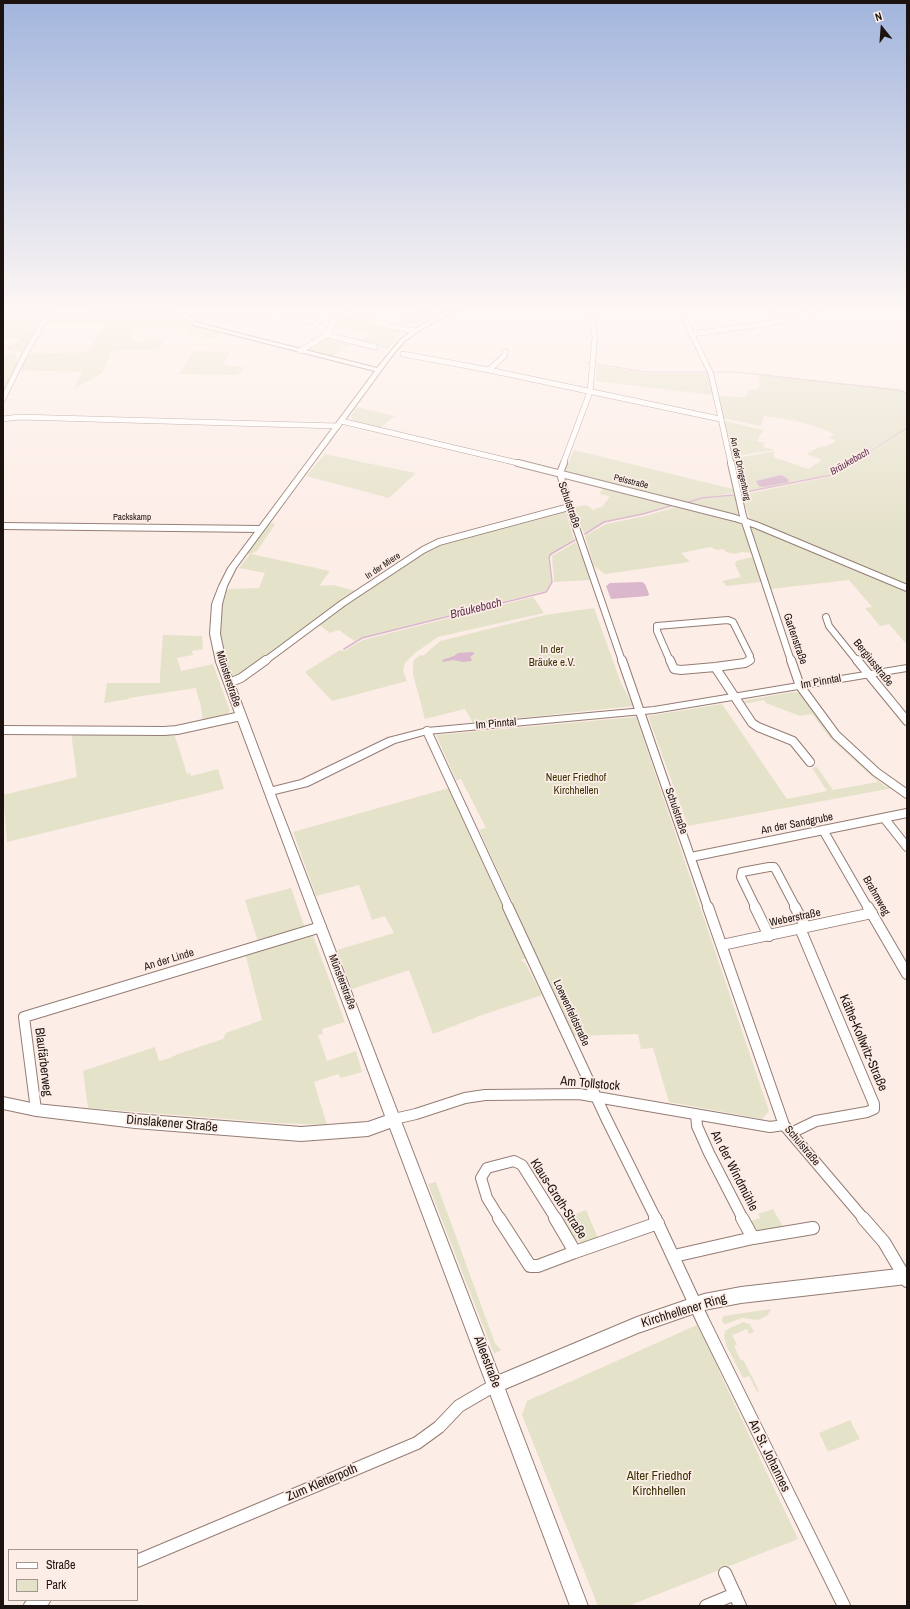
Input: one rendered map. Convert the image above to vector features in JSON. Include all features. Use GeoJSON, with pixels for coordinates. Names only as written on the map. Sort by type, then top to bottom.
{"type":"FeatureCollection","features":[{"type":"Feature","properties":{"kind":"main road","name":"Münsterstraße"},"geometry":{"type":"LineString","coordinates":[[370,382],[232,568],[223,586],[217,604],[215,634],[221,662],[228,683],[394,1119]]}},
{"type":"Feature","properties":{"kind":"main road","name":"Im Pinntal"},"geometry":{"type":"LineString","coordinates":[[269,792],[304,783],[386,742],[427,731],[640,711],[907,668]]}},
{"type":"Feature","properties":{"kind":"main road","name":"Dinslakener Straße"},"geometry":{"type":"LineString","coordinates":[[3,1103],[36,1110],[143,1122],[301,1134],[377,1127],[394,1119]]}},
{"type":"Feature","properties":{"kind":"main road","name":"Alleestraße"},"geometry":{"type":"LineString","coordinates":[[394,1119],[579,1606]]}},
{"type":"Feature","properties":{"kind":"main road","name":"Kirchhellener Ring"},"geometry":{"type":"LineString","coordinates":[[495,1385],[637,1325],[696,1305],[741,1295],[906,1278]]}},
{"type":"Feature","properties":{"kind":"street"},"geometry":{"type":"LineString","coordinates":[[3,399],[11,382]]}},
{"type":"Feature","properties":{"kind":"street"},"geometry":{"type":"LineString","coordinates":[[544,382],[720,419]]}},
{"type":"Feature","properties":{"kind":"street","name":"Schulstraße"},"geometry":{"type":"LineString","coordinates":[[591,382],[590,392],[560,473],[569,507],[784,1125],[884,1242],[906,1278]]}},
{"type":"Feature","properties":{"kind":"street","name":"An der Dringenburg"},"geometry":{"type":"LineString","coordinates":[[713,382],[745,521]]}},
{"type":"Feature","properties":{"kind":"street","name":"Pelsstraße"},"geometry":{"type":"LineString","coordinates":[[3,419],[26,417],[340,423],[560,473],[745,521],[907,588]]}},
{"type":"Feature","properties":{"kind":"street","name":"In der Miere"},"geometry":{"type":"LineString","coordinates":[[228,683],[241,678],[344,603],[423,550],[439,542],[569,507]]}},
{"type":"Feature","properties":{"kind":"street","name":"Gartenstraße"},"geometry":{"type":"LineString","coordinates":[[745,521],[800,686],[836,735],[876,772],[907,794]]}},
{"type":"Feature","properties":{"kind":"street","name":"Packskamp"},"geometry":{"type":"LineString","coordinates":[[3,526],[260,529]]}},
{"type":"Feature","properties":{"kind":"street","name":"Bergiusstraße"},"geometry":{"type":"LineString","coordinates":[[826,617],[829,626],[907,721]]}},
{"type":"Feature","properties":{"kind":"street"},"geometry":{"type":"LineString","coordinates":[[728,620],[733,622],[750,656],[750,660],[745,663],[715,667],[681,670],[674,669],[657,631],[657,626],[728,620]]}},
{"type":"Feature","properties":{"kind":"street"},"geometry":{"type":"LineString","coordinates":[[715,667],[752,723],[758,727],[793,741],[810,762]]}},
{"type":"Feature","properties":{"kind":"street"},"geometry":{"type":"LineString","coordinates":[[3,730],[164,732],[241,716]]}},
{"type":"Feature","properties":{"kind":"street","name":"Loewenfeldstraße"},"geometry":{"type":"LineString","coordinates":[[427,731],[596,1096],[674,1256],[696,1305]]}},
{"type":"Feature","properties":{"kind":"street","name":"An der Sandgrube"},"geometry":{"type":"LineString","coordinates":[[692,857],[907,814]]}},
{"type":"Feature","properties":{"kind":"street"},"geometry":{"type":"LineString","coordinates":[[884,818],[907,847]]}},
{"type":"Feature","properties":{"kind":"street","name":"Brahmweg"},"geometry":{"type":"LineString","coordinates":[[823,830],[907,974]]}},
{"type":"Feature","properties":{"kind":"street"},"geometry":{"type":"LineString","coordinates":[[769,936],[741,877],[742,872],[770,867],[775,868],[804,924],[803,929]]}},
{"type":"Feature","properties":{"kind":"street","name":"Weberstraße"},"geometry":{"type":"LineString","coordinates":[[722,945],[803,929],[872,913]]}},
{"type":"Feature","properties":{"kind":"street","name":"An der Linde"},"geometry":{"type":"LineString","coordinates":[[24,1017],[321,927]]}},
{"type":"Feature","properties":{"kind":"street","name":"Käthe-Kollwitz-Straße"},"geometry":{"type":"LineString","coordinates":[[791,1133],[816,1121],[867,1112],[874,1109],[874,1104],[802,933],[803,929]]}},
{"type":"Feature","properties":{"kind":"street","name":"Blaufärberweg"},"geometry":{"type":"LineString","coordinates":[[24,1017],[36,1110]]}},
{"type":"Feature","properties":{"kind":"street","name":"Am Tollstock"},"geometry":{"type":"LineString","coordinates":[[394,1119],[416,1114],[465,1098],[486,1095],[579,1094],[770,1127],[784,1125]]}},
{"type":"Feature","properties":{"kind":"street","name":"An der Windmühle"},"geometry":{"type":"LineString","coordinates":[[696,1114],[697,1126],[708,1153],[753,1238]]}},
{"type":"Feature","properties":{"kind":"street","name":"Klaus-Groth-Straße"},"geometry":{"type":"LineString","coordinates":[[576,1252],[522,1165],[514,1161],[487,1168],[484,1171],[481,1182],[487,1198],[530,1266],[538,1266],[658,1223]]}},
{"type":"Feature","properties":{"kind":"street"},"geometry":{"type":"LineString","coordinates":[[674,1256],[753,1238],[814,1228]]}},
{"type":"Feature","properties":{"kind":"street","name":"An St. Johannes"},"geometry":{"type":"LineString","coordinates":[[696,1305],[844,1606]]}},
{"type":"Feature","properties":{"kind":"street","name":"Zum Kletterpoth"},"geometry":{"type":"LineString","coordinates":[[138,1561],[417,1443],[439,1427],[459,1406],[495,1385]]}},
{"type":"Feature","properties":{"kind":"street"},"geometry":{"type":"LineString","coordinates":[[706,1606],[737,1600],[725,1573]]}},
{"type":"Feature","properties":{"kind":"street"},"geometry":{"type":"LineString","coordinates":[[30,1606],[42,1601]]}},
{"type":"Feature","properties":{"kind":"green space"},"geometry":{"type":"Polygon","coordinates":[[[3,382],[8,382],[3,393],[3,382]]]}},
{"type":"Feature","properties":{"kind":"green space"},"geometry":{"type":"Polygon","coordinates":[[[77,382],[86,382],[74,388],[77,382]]]}},
{"type":"Feature","properties":{"kind":"green space"},"geometry":{"type":"Polygon","coordinates":[[[605,382],[710,382],[713,395],[605,382]]]}},
{"type":"Feature","properties":{"kind":"green space"},"geometry":{"type":"Polygon","coordinates":[[[759,382],[831,382],[900,389],[907,392],[907,584],[750,519],[742,495],[832,476],[846,469],[896,434],[831,474],[741,493],[732,457],[743,457],[775,451],[773,457],[808,469],[822,460],[807,454],[817,448],[826,446],[836,441],[829,437],[834,434],[797,421],[764,416],[761,426],[722,418],[717,396],[747,397],[748,390],[759,388],[759,382]]]}},
{"type":"Feature","properties":{"kind":"green space"},"geometry":{"type":"Polygon","coordinates":[[[357,407],[395,416],[379,429],[353,421],[351,416],[357,407]]]}},
{"type":"Feature","properties":{"kind":"green space"},"geometry":{"type":"Polygon","coordinates":[[[725,421],[763,430],[757,441],[765,443],[763,447],[775,450],[741,455],[731,454],[723,422],[725,421]]]}},
{"type":"Feature","properties":{"kind":"green space"},"geometry":{"type":"Polygon","coordinates":[[[574,450],[733,489],[734,493],[684,502],[564,472],[574,450]]]}},
{"type":"Feature","properties":{"kind":"green space"},"geometry":{"type":"Polygon","coordinates":[[[325,454],[416,473],[389,498],[306,476],[325,454]]]}},
{"type":"Feature","properties":{"kind":"green space"},"geometry":{"type":"Polygon","coordinates":[[[604,487],[673,505],[644,514],[604,522],[584,533],[573,507],[587,505],[593,510],[603,506],[610,496],[599,494],[604,487]]]}},
{"type":"Feature","properties":{"kind":"green space"},"geometry":{"type":"Polygon","coordinates":[[[735,495],[739,514],[736,515],[687,503],[702,499],[735,495]]]}},
{"type":"Feature","properties":{"kind":"green space"},"geometry":{"type":"Polygon","coordinates":[[[679,506],[736,521],[742,526],[752,553],[743,552],[734,554],[726,552],[723,549],[717,550],[710,547],[681,553],[690,562],[605,574],[594,566],[585,536],[606,524],[645,516],[679,506]]]}},
{"type":"Feature","properties":{"kind":"green space"},"geometry":{"type":"Polygon","coordinates":[[[565,510],[574,539],[548,556],[551,582],[545,591],[354,641],[339,630],[330,633],[318,624],[429,549],[445,542],[565,510]]]}},
{"type":"Feature","properties":{"kind":"green space"},"geometry":{"type":"Polygon","coordinates":[[[269,523],[275,524],[258,550],[251,554],[330,571],[319,586],[333,585],[356,591],[238,678],[232,678],[220,638],[220,616],[224,597],[226,591],[229,589],[259,588],[265,573],[239,568],[250,554],[245,554],[269,523]]]}},
{"type":"Feature","properties":{"kind":"green space"},"geometry":{"type":"Polygon","coordinates":[[[749,526],[791,541],[907,591],[907,645],[889,624],[880,626],[865,608],[872,607],[849,580],[770,589],[749,526]]]}},
{"type":"Feature","properties":{"kind":"green space"},"geometry":{"type":"Polygon","coordinates":[[[576,542],[591,580],[554,582],[552,556],[576,542]]]}},
{"type":"Feature","properties":{"kind":"green space"},"geometry":{"type":"Polygon","coordinates":[[[752,557],[754,558],[761,582],[727,586],[722,581],[741,577],[735,564],[736,561],[752,557]]]}},
{"type":"Feature","properties":{"kind":"green space"},"geometry":{"type":"Polygon","coordinates":[[[533,597],[544,613],[438,637],[415,653],[405,663],[403,671],[407,681],[332,701],[305,672],[340,650],[344,651],[363,640],[533,597]]]}},
{"type":"Feature","properties":{"kind":"green space","name":"In der Bräuke e.V."},"geometry":{"type":"Polygon","coordinates":[[[594,608],[621,683],[633,706],[473,723],[465,709],[425,719],[413,674],[413,665],[414,660],[420,655],[423,656],[440,641],[545,615],[594,608]]]}},
{"type":"Feature","properties":{"kind":"green space"},"geometry":{"type":"Polygon","coordinates":[[[163,635],[202,636],[203,649],[192,651],[193,655],[177,658],[181,671],[213,664],[230,711],[227,714],[203,721],[200,701],[196,688],[104,703],[107,683],[160,683],[163,635]]]}},
{"type":"Feature","properties":{"kind":"green space"},"geometry":{"type":"Polygon","coordinates":[[[793,692],[800,693],[873,774],[873,776],[886,787],[890,785],[893,788],[688,826],[648,716],[722,704],[787,799],[827,791],[812,768],[817,767],[833,790],[878,782],[830,738],[812,714],[800,716],[766,703],[764,700],[743,704],[742,701],[793,692]]]}},
{"type":"Feature","properties":{"kind":"green space","name":"Neuer Friedhof Kirchhellen"},"geometry":{"type":"Polygon","coordinates":[[[636,717],[769,1111],[762,1119],[669,1102],[653,1048],[641,1049],[638,1034],[574,1036],[479,830],[486,828],[461,779],[456,780],[436,735],[636,717]]]}},
{"type":"Feature","properties":{"kind":"green space"},"geometry":{"type":"Polygon","coordinates":[[[71,732],[174,733],[187,774],[190,773],[191,776],[218,769],[224,789],[7,842],[3,795],[77,777],[71,732]]]}},
{"type":"Feature","properties":{"kind":"green space"},"geometry":{"type":"Polygon","coordinates":[[[449,788],[526,958],[521,960],[525,963],[542,995],[482,1015],[433,1034],[409,970],[352,989],[337,950],[394,933],[385,916],[372,920],[359,885],[316,896],[293,832],[449,788]]]}},
{"type":"Feature","properties":{"kind":"green space"},"geometry":{"type":"Polygon","coordinates":[[[291,888],[305,928],[258,942],[245,900],[291,888]]]}},
{"type":"Feature","properties":{"kind":"green space"},"geometry":{"type":"Polygon","coordinates":[[[312,933],[345,1022],[322,1029],[323,1034],[318,1035],[327,1061],[356,1051],[362,1072],[341,1078],[338,1074],[314,1082],[327,1125],[278,1123],[88,1108],[83,1071],[155,1047],[159,1061],[170,1058],[223,1039],[226,1033],[262,1020],[245,953],[312,933]]]}},
{"type":"Feature","properties":{"kind":"green space"},"geometry":{"type":"Polygon","coordinates":[[[436,1182],[495,1343],[501,1350],[494,1354],[428,1184],[436,1182]]]}},
{"type":"Feature","properties":{"kind":"green space"},"geometry":{"type":"Polygon","coordinates":[[[773,1209],[785,1230],[758,1234],[751,1221],[760,1218],[758,1214],[773,1209]]]}},
{"type":"Feature","properties":{"kind":"green space"},"geometry":{"type":"Polygon","coordinates":[[[586,1210],[598,1238],[581,1243],[575,1239],[562,1219],[586,1210]]]}},
{"type":"Feature","properties":{"kind":"green space"},"geometry":{"type":"Polygon","coordinates":[[[771,1309],[767,1316],[758,1320],[742,1318],[726,1324],[722,1321],[723,1316],[771,1309]]]}},
{"type":"Feature","properties":{"kind":"green space"},"geometry":{"type":"Polygon","coordinates":[[[743,1322],[750,1324],[754,1332],[749,1334],[747,1329],[732,1335],[737,1345],[734,1346],[740,1359],[744,1361],[759,1391],[757,1392],[749,1376],[743,1378],[726,1345],[724,1335],[726,1330],[743,1322]]]}},
{"type":"Feature","properties":{"kind":"green space","name":"Alter Friedhof Kirchhellen"},"geometry":{"type":"Polygon","coordinates":[[[699,1324],[717,1363],[719,1371],[798,1539],[628,1606],[598,1606],[522,1415],[527,1401],[699,1324]]]}},
{"type":"Feature","properties":{"kind":"green space"},"geometry":{"type":"Polygon","coordinates":[[[850,1420],[860,1439],[828,1452],[819,1433],[850,1420]]]}},
{"type":"Feature","properties":{"kind":"shaded area"},"geometry":{"type":"Polygon","coordinates":[[[781,475],[788,479],[789,482],[763,487],[759,486],[756,481],[781,475]]]}},
{"type":"Feature","properties":{"kind":"shaded area"},"geometry":{"type":"Polygon","coordinates":[[[642,582],[645,584],[649,594],[648,596],[611,599],[606,586],[610,583],[642,582]]]}},
{"type":"Feature","properties":{"kind":"shaded area"},"geometry":{"type":"Polygon","coordinates":[[[473,652],[474,654],[470,657],[472,660],[471,661],[463,662],[453,660],[443,662],[442,660],[458,653],[473,652]]]}},
{"type":"Feature","properties":{"kind":"waterway"},"geometry":{"type":"LineString","coordinates":[[827,382],[897,390],[907,393]]}},
{"type":"Feature","properties":{"kind":"waterway","name":"Bräukebach"},"geometry":{"type":"LineString","coordinates":[[849,464],[907,428]]}},
{"type":"Feature","properties":{"kind":"waterway","name":"Bräukebach"},"geometry":{"type":"LineString","coordinates":[[741,493],[831,475],[850,463]]}},
{"type":"Feature","properties":{"kind":"waterway","name":"Bräukebach"},"geometry":{"type":"LineString","coordinates":[[685,503],[702,498],[733,495]]}},
{"type":"Feature","properties":{"kind":"waterway","name":"Bräukebach"},"geometry":{"type":"LineString","coordinates":[[585,534],[604,522],[643,514],[674,505]]}},
{"type":"Feature","properties":{"kind":"waterway","name":"Bräukebach"},"geometry":{"type":"LineString","coordinates":[[344,649],[362,638],[546,592],[552,582],[549,557],[551,554],[575,540]]}}]}
